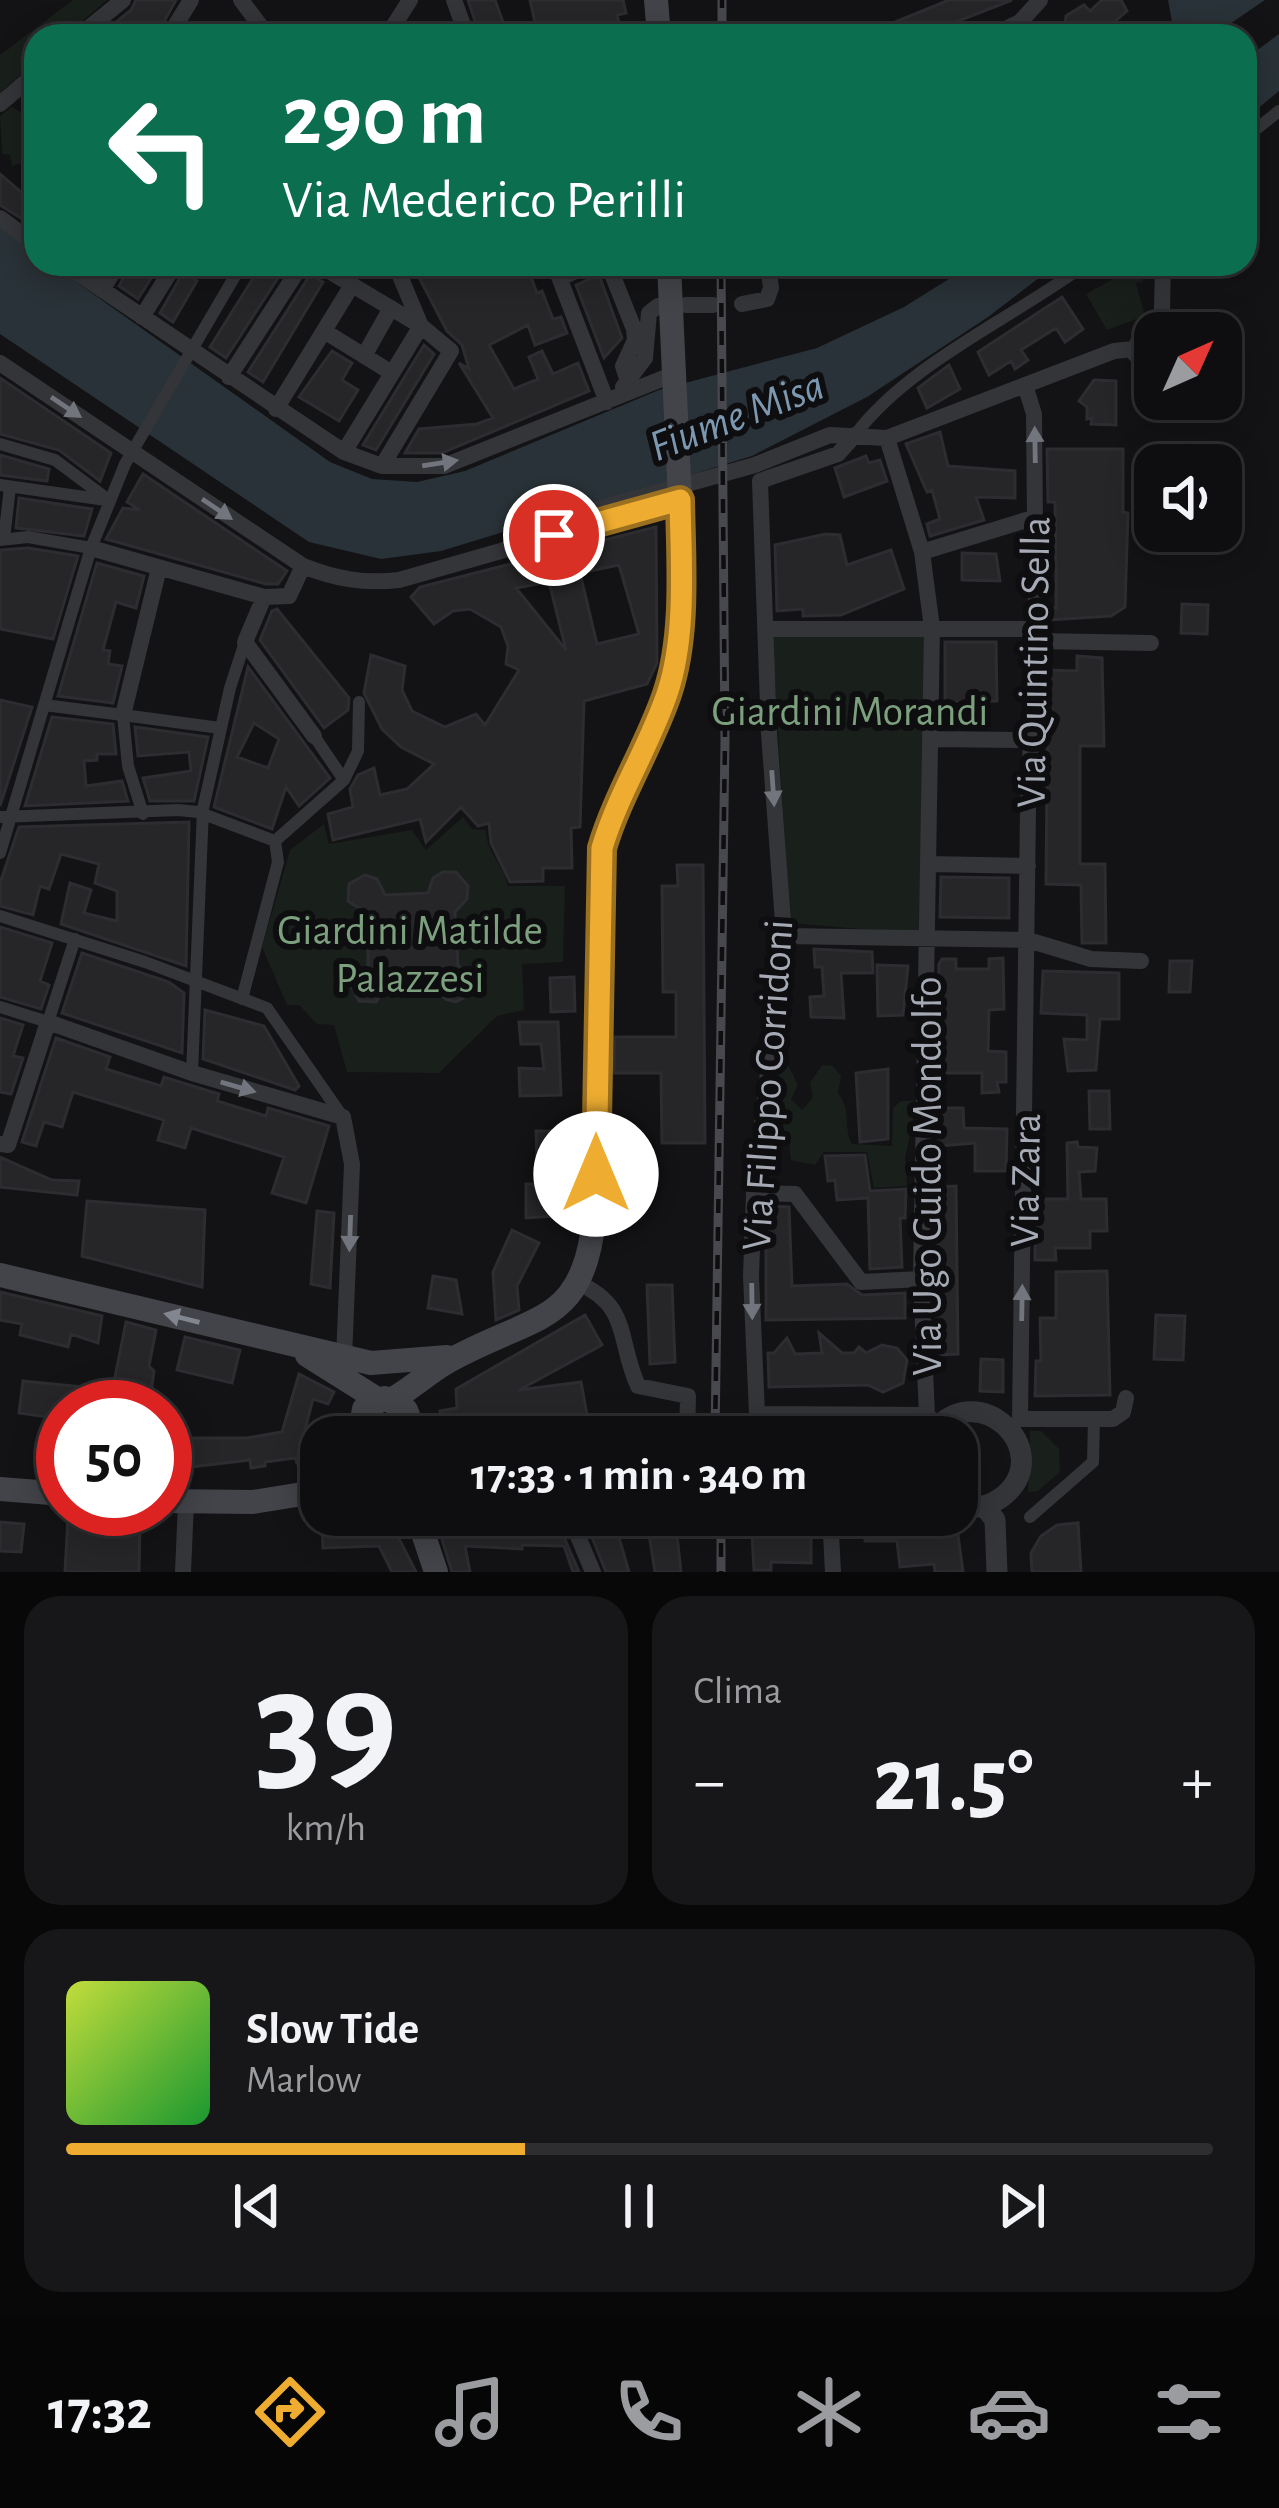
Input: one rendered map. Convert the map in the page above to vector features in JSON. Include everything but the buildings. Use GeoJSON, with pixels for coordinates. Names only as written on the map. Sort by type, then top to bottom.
{"type":"FeatureCollection","features":[{"type":"Feature","properties":{"kind":"main road"},"geometry":{"type":"LineString","coordinates":[[362,1416],[452,1360],[531,1324],[563,1302],[589,1257],[596,1199],[602,848],[616,805],[658,718],[675,663],[680,500],[670,276]]}},
{"type":"Feature","properties":{"kind":"main road"},"geometry":{"type":"LineString","coordinates":[[0,1275],[344,1358],[386,1365],[452,1360]]}},
{"type":"Feature","properties":{"kind":"main road"},"geometry":{"type":"LineString","coordinates":[[295,1347],[406,1409],[409,1416]]}},
{"type":"Feature","properties":{"kind":"main road"},"geometry":{"type":"LineString","coordinates":[[417,1416],[422,1394],[452,1360]]}},
{"type":"Feature","properties":{"kind":"main road"},"geometry":{"type":"LineString","coordinates":[[0,1489],[36,1492]]}},
{"type":"Feature","properties":{"kind":"main road"},"geometry":{"type":"LineString","coordinates":[[192,1502],[253,1502],[300,1494]]}},
{"type":"Feature","properties":{"kind":"main road"},"geometry":{"type":"LineString","coordinates":[[424,1536],[436,1572]]}},
{"type":"Feature","properties":{"kind":"street"},"geometry":{"type":"LineString","coordinates":[[94,24],[124,0]]}},
{"type":"Feature","properties":{"kind":"street"},"geometry":{"type":"LineString","coordinates":[[1016,24],[1040,0]]}},
{"type":"Feature","properties":{"kind":"street"},"geometry":{"type":"LineString","coordinates":[[82,276],[187,354],[344,452],[382,466],[444,466],[619,392],[674,374]]}},
{"type":"Feature","properties":{"kind":"street"},"geometry":{"type":"LineString","coordinates":[[102,290],[111,276]]}},
{"type":"Feature","properties":{"kind":"street"},"geometry":{"type":"LineString","coordinates":[[142,317],[168,276]]}},
{"type":"Feature","properties":{"kind":"street"},"geometry":{"type":"LineString","coordinates":[[0,853],[6,817],[110,501],[131,452],[235,276]]}},
{"type":"Feature","properties":{"kind":"street"},"geometry":{"type":"LineString","coordinates":[[229,377],[294,276]]}},
{"type":"Feature","properties":{"kind":"street"},"geometry":{"type":"LineString","coordinates":[[337,276],[421,326],[451,351],[382,466]]}},
{"type":"Feature","properties":{"kind":"street"},"geometry":{"type":"LineString","coordinates":[[344,452],[421,326],[402,276]]}},
{"type":"Feature","properties":{"kind":"street"},"geometry":{"type":"LineString","coordinates":[[560,276],[619,392]]}},
{"type":"Feature","properties":{"kind":"street"},"geometry":{"type":"LineString","coordinates":[[613,276],[635,340],[622,366],[619,392]]}},
{"type":"Feature","properties":{"kind":"street"},"geometry":{"type":"LineString","coordinates":[[742,304],[766,298],[771,288],[769,276]]}},
{"type":"Feature","properties":{"kind":"street"},"geometry":{"type":"LineString","coordinates":[[855,435],[869,416],[914,379],[1068,276]]}},
{"type":"Feature","properties":{"kind":"street"},"geometry":{"type":"LineString","coordinates":[[1162,312],[1163,276]]}},
{"type":"Feature","properties":{"kind":"street"},"geometry":{"type":"LineString","coordinates":[[276,409],[352,285]]}},
{"type":"Feature","properties":{"kind":"street"},"geometry":{"type":"LineString","coordinates":[[686,305],[713,304]]}},
{"type":"Feature","properties":{"kind":"street"},"geometry":{"type":"LineString","coordinates":[[619,392],[645,358],[649,313],[658,306]]}},
{"type":"Feature","properties":{"kind":"street"},"geometry":{"type":"LineString","coordinates":[[364,356],[391,308]]}},
{"type":"Feature","properties":{"kind":"street"},"geometry":{"type":"LineString","coordinates":[[324,332],[392,373]]}},
{"type":"Feature","properties":{"kind":"street"},"geometry":{"type":"LineString","coordinates":[[554,535],[587,512],[755,465],[830,435],[887,438],[1134,347]]}},
{"type":"Feature","properties":{"kind":"street"},"geometry":{"type":"LineString","coordinates":[[0,363],[303,566],[335,578],[371,583],[399,580],[680,500]]}},
{"type":"Feature","properties":{"kind":"street","name":"Via Quintino Sella"},"geometry":{"type":"LineString","coordinates":[[1025,385],[1034,414],[1036,517],[1028,940]]}},
{"type":"Feature","properties":{"kind":"street","name":"Via Filippo Corridoni"},"geometry":{"type":"LineString","coordinates":[[757,1414],[751,1276],[754,1193],[784,936],[760,481],[838,454],[855,435]]}},
{"type":"Feature","properties":{"kind":"street","name":"Via Ugo Guido Mondolfo"},"geometry":{"type":"LineString","coordinates":[[887,438],[922,552],[932,628],[921,1279],[931,1416]]}},
{"type":"Feature","properties":{"kind":"street"},"geometry":{"type":"LineString","coordinates":[[0,444],[55,460],[110,501]]}},
{"type":"Feature","properties":{"kind":"street"},"geometry":{"type":"LineString","coordinates":[[110,501],[5,486],[2,539],[28,537],[91,548],[264,597],[289,596],[303,566]]}},
{"type":"Feature","properties":{"kind":"street"},"geometry":{"type":"LineString","coordinates":[[922,552],[1036,517]]}},
{"type":"Feature","properties":{"kind":"street"},"geometry":{"type":"LineString","coordinates":[[143,814],[128,766],[123,716],[159,568]]}},
{"type":"Feature","properties":{"kind":"street"},"geometry":{"type":"LineString","coordinates":[[192,1073],[201,812],[245,642],[264,597]]}},
{"type":"Feature","properties":{"kind":"street"},"geometry":{"type":"LineString","coordinates":[[766,629],[932,628],[1150,643]]}},
{"type":"Feature","properties":{"kind":"street"},"geometry":{"type":"LineString","coordinates":[[245,642],[344,780]]}},
{"type":"Feature","properties":{"kind":"street"},"geometry":{"type":"LineString","coordinates":[[277,839],[344,780],[358,752],[359,702]]}},
{"type":"Feature","properties":{"kind":"street"},"geometry":{"type":"LineString","coordinates":[[44,705],[220,728]]}},
{"type":"Feature","properties":{"kind":"street"},"geometry":{"type":"LineString","coordinates":[[933,739],[1030,740]]}},
{"type":"Feature","properties":{"kind":"street"},"geometry":{"type":"LineString","coordinates":[[6,817],[201,812],[277,839]]}},
{"type":"Feature","properties":{"kind":"street"},"geometry":{"type":"LineString","coordinates":[[242,999],[280,862],[277,839]]}},
{"type":"Feature","properties":{"kind":"street"},"geometry":{"type":"LineString","coordinates":[[930,864],[1028,866]]}},
{"type":"Feature","properties":{"kind":"street"},"geometry":{"type":"LineString","coordinates":[[0,916],[198,983],[276,1016],[343,1117],[352,1164],[344,1358]]}},
{"type":"Feature","properties":{"kind":"street"},"geometry":{"type":"LineString","coordinates":[[784,936],[1028,940],[1091,959],[1141,961]]}},
{"type":"Feature","properties":{"kind":"street"},"geometry":{"type":"LineString","coordinates":[[0,1144],[8,1145],[8,1117],[48,1022],[74,939]]}},
{"type":"Feature","properties":{"kind":"street","name":"Via Zara"},"geometry":{"type":"LineString","coordinates":[[985,1507],[1010,1489],[1018,1473],[1014,1424],[1028,940]]}},
{"type":"Feature","properties":{"kind":"street"},"geometry":{"type":"LineString","coordinates":[[0,1007],[192,1073],[343,1117]]}},
{"type":"Feature","properties":{"kind":"street"},"geometry":{"type":"LineString","coordinates":[[754,1193],[795,1194],[861,1282],[921,1279]]}},
{"type":"Feature","properties":{"kind":"street"},"geometry":{"type":"LineString","coordinates":[[578,1283],[599,1292],[614,1308],[638,1386],[688,1396],[685,1416]]}},
{"type":"Feature","properties":{"kind":"street"},"geometry":{"type":"LineString","coordinates":[[958,1416],[969,1412],[1014,1424],[1118,1418],[1126,1398]]}},
{"type":"Feature","properties":{"kind":"street"},"geometry":{"type":"LineString","coordinates":[[757,1414],[786,1416]]}},
{"type":"Feature","properties":{"kind":"street"},"geometry":{"type":"LineString","coordinates":[[1030,1516],[1093,1462],[1094,1419]]}},
{"type":"Feature","properties":{"kind":"street"},"geometry":{"type":"LineString","coordinates":[[978,1506],[985,1507],[995,1520],[997,1572]]}},
{"type":"Feature","properties":{"kind":"street"},"geometry":{"type":"LineString","coordinates":[[179,1536],[183,1572]]}},
{"type":"Feature","properties":{"kind":"street"},"geometry":{"type":"LineString","coordinates":[[578,1536],[593,1572]]}},
{"type":"Feature","properties":{"kind":"street"},"geometry":{"type":"LineString","coordinates":[[831,1536],[833,1572]]}},
{"type":"Feature","properties":{"kind":"green space"},"geometry":{"type":"Polygon","coordinates":[[[73,0],[107,0],[79,24],[41,24],[73,0]]]}},
{"type":"Feature","properties":{"kind":"green space"},"geometry":{"type":"Polygon","coordinates":[[[24,37],[24,72],[0,93],[0,55],[24,37]]]}},
{"type":"Feature","properties":{"kind":"green space"},"geometry":{"type":"Polygon","coordinates":[[[12,107],[22,113],[24,162],[12,166],[10,155],[2,154],[0,116],[12,107]]]}},
{"type":"Feature","properties":{"kind":"green space"},"geometry":{"type":"Polygon","coordinates":[[[1112,276],[1142,276],[1143,282],[1136,283],[1144,312],[1134,312],[1134,320],[1107,330],[1086,294],[1112,276]]]}},
{"type":"Feature","properties":{"kind":"green space","name":"Giardini Morandi"},"geometry":{"type":"Polygon","coordinates":[[[927,634],[919,934],[790,923],[772,635],[927,634]]]}},
{"type":"Feature","properties":{"kind":"green space","name":"Giardini Matilde Palazzesi"},"geometry":{"type":"Polygon","coordinates":[[[463,817],[472,829],[486,830],[508,886],[565,886],[563,962],[522,964],[524,1010],[497,1016],[439,1073],[347,1072],[334,1025],[317,1024],[299,1005],[287,1005],[262,947],[290,850],[324,824],[329,844],[412,830],[426,850],[463,817]]]}},
{"type":"Feature","properties":{"kind":"green space"},"geometry":{"type":"Polygon","coordinates":[[[787,1063],[798,1085],[791,1099],[802,1110],[813,1098],[810,1083],[822,1065],[833,1066],[841,1076],[838,1093],[852,1144],[892,1146],[893,1108],[901,1101],[917,1101],[905,1158],[907,1186],[874,1188],[867,1152],[824,1152],[815,1165],[791,1160],[789,1142],[767,1145],[773,1078],[787,1063]]]}},
{"type":"Feature","properties":{"kind":"green space"},"geometry":{"type":"Polygon","coordinates":[[[1030,1431],[1041,1431],[1059,1449],[1060,1472],[1038,1491],[1028,1492],[1030,1431]]]}},
{"type":"Feature","properties":{"kind":"water"},"geometry":{"type":"Polygon","coordinates":[[[1168,0],[1265,0],[1230,24],[1172,22],[1168,0]]]}},
{"type":"Feature","properties":{"kind":"water"},"geometry":{"type":"Polygon","coordinates":[[[1279,34],[1279,91],[1257,109],[1257,50],[1279,34]]]}},
{"type":"Feature","properties":{"kind":"water","name":"Fiume Misa"},"geometry":{"type":"Polygon","coordinates":[[[0,227],[24,244],[24,276],[68,276],[330,462],[372,479],[417,482],[465,471],[659,390],[817,348],[904,307],[954,276],[1041,276],[867,397],[752,456],[441,551],[381,559],[309,542],[0,334],[0,227]]]}},
{"type":"Feature","properties":{"kind":"railway"},"geometry":{"type":"LineString","coordinates":[[722,0],[722,24]]}},
{"type":"Feature","properties":{"kind":"railway"},"geometry":{"type":"LineString","coordinates":[[715,1416],[725,741],[721,276]]}},
{"type":"Feature","properties":{"kind":"railway"},"geometry":{"type":"LineString","coordinates":[[721,1536],[721,1572]]}},
{"type":"Feature","properties":{"kind":"route"},"geometry":{"type":"LineString","coordinates":[[554,535],[680,500],[675,663],[658,718],[616,805],[602,848],[597,890],[596,1174]]}}]}
